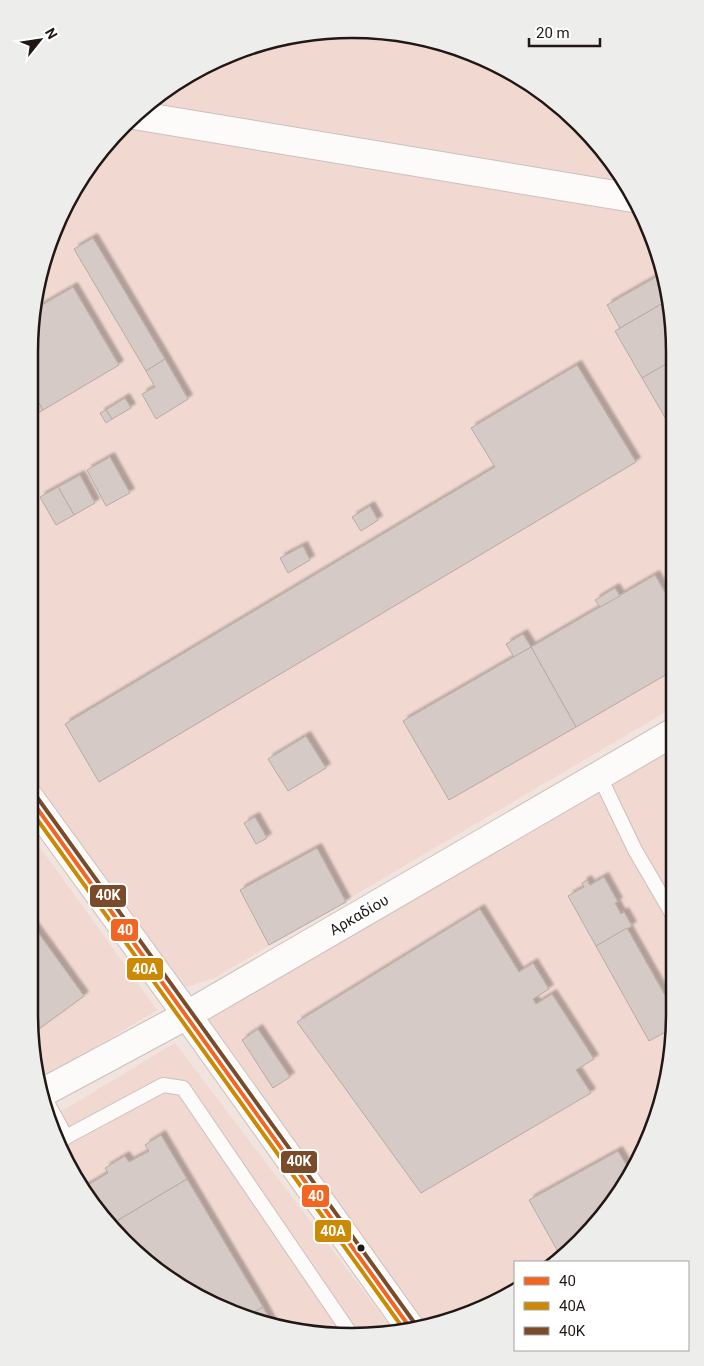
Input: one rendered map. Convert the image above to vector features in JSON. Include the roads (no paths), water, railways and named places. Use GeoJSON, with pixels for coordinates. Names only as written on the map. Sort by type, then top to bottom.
{"type":"FeatureCollection","features":[{"type":"Feature","properties":{"kind":"street"},"geometry":{"type":"LineString","coordinates":[[144,117],[625,197]]}},
{"type":"Feature","properties":{"kind":"street","name":"Αρκαδίου"},"geometry":{"type":"LineString","coordinates":[[47,1090],[187,1015],[599,775],[666,741]]}},
{"type":"Feature","properties":{"kind":"street"},"geometry":{"type":"LineString","coordinates":[[38,809],[407,1323]]}},
{"type":"Feature","properties":{"kind":"lane"},"geometry":{"type":"LineString","coordinates":[[599,775],[635,850],[666,903]]}},
{"type":"Feature","properties":{"kind":"lane"},"geometry":{"type":"LineString","coordinates":[[64,1140],[163,1085],[183,1088],[347,1328]]}}]}
